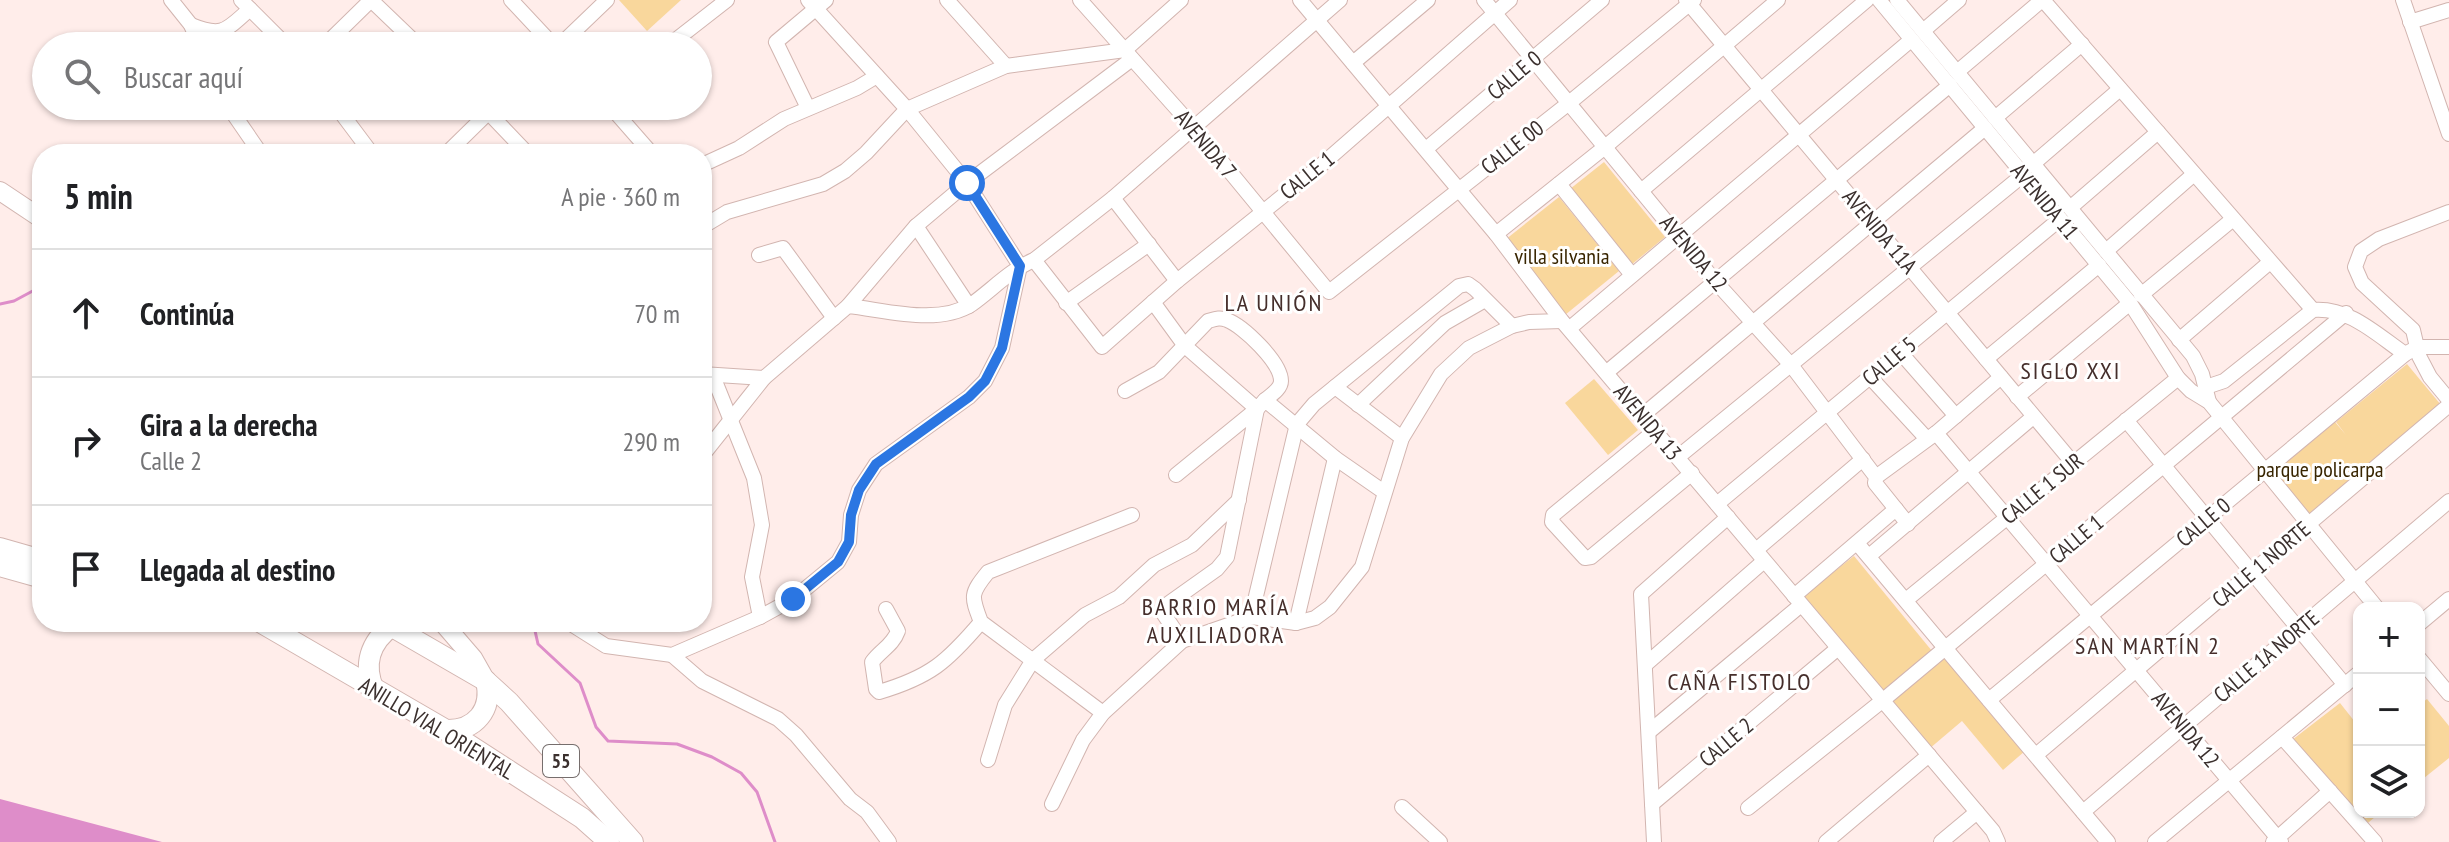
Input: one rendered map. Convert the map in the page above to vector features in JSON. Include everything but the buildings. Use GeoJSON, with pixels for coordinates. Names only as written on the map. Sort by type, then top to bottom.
{"type":"FeatureCollection","features":[{"type":"Feature","properties":{"kind":"highway"},"geometry":{"type":"LineString","coordinates":[[0,548],[32,557]]}},
{"type":"Feature","properties":{"kind":"highway"},"geometry":{"type":"LineString","coordinates":[[0,566],[32,575]]}},
{"type":"Feature","properties":{"kind":"highway","name":"ANILLO VIAL ORIENTAL"},"geometry":{"type":"LineString","coordinates":[[277,632],[446,730],[582,818],[609,842]]}},
{"type":"Feature","properties":{"kind":"highway"},"geometry":{"type":"LineString","coordinates":[[374,690],[368,670],[371,650],[384,632]]}},
{"type":"Feature","properties":{"kind":"highway","name":"ANILLO VIAL ORIENTAL"},"geometry":{"type":"LineString","coordinates":[[407,632],[486,681],[509,702],[633,842]]}},
{"type":"Feature","properties":{"kind":"highway"},"geometry":{"type":"LineString","coordinates":[[446,730],[464,728],[480,717],[488,700],[486,681]]}},
{"type":"Feature","properties":{"kind":"main road"},"geometry":{"type":"LineString","coordinates":[[0,191],[32,212]]}},
{"type":"Feature","properties":{"kind":"main road"},"geometry":{"type":"LineString","coordinates":[[451,632],[473,658],[486,681]]}},
{"type":"Feature","properties":{"kind":"street"},"geometry":{"type":"LineString","coordinates":[[171,0],[194,32]]}},
{"type":"Feature","properties":{"kind":"street"},"geometry":{"type":"LineString","coordinates":[[338,32],[371,0],[404,32]]}},
{"type":"Feature","properties":{"kind":"street"},"geometry":{"type":"LineString","coordinates":[[511,0],[543,32]]}},
{"type":"Feature","properties":{"kind":"street"},"geometry":{"type":"LineString","coordinates":[[572,32],[607,0]]}},
{"type":"Feature","properties":{"kind":"street"},"geometry":{"type":"LineString","coordinates":[[686,32],[727,0]]}},
{"type":"Feature","properties":{"kind":"street"},"geometry":{"type":"LineString","coordinates":[[947,0],[1006,66]]}},
{"type":"Feature","properties":{"kind":"street","name":"AVENIDA 7"},"geometry":{"type":"LineString","coordinates":[[1080,0],[1194,128],[1329,292]]}},
{"type":"Feature","properties":{"kind":"street"},"geometry":{"type":"LineString","coordinates":[[712,443],[764,378],[848,306],[916,226],[1129,54],[1180,0]]}},
{"type":"Feature","properties":{"kind":"street","name":"AVENIDA 13"},"geometry":{"type":"LineString","coordinates":[[1300,0],[1496,234],[1548,303],[1993,831],[1998,842]]}},
{"type":"Feature","properties":{"kind":"street"},"geometry":{"type":"LineString","coordinates":[[848,306],[940,316],[969,306],[1113,198],[1340,0]]}},
{"type":"Feature","properties":{"kind":"street"},"geometry":{"type":"LineString","coordinates":[[1353,63],[1428,0]]}},
{"type":"Feature","properties":{"kind":"street","name":"AVENIDA 12"},"geometry":{"type":"LineString","coordinates":[[1484,0],[1715,281],[1791,365],[1828,411],[1876,477],[1875,483],[1908,524]]}},
{"type":"Feature","properties":{"kind":"street","name":"CALLE 1"},"geometry":{"type":"LineString","coordinates":[[1066,303],[1102,347],[1177,281],[1319,167],[1510,0]]}},
{"type":"Feature","properties":{"kind":"street","name":"CALLE 0"},"geometry":{"type":"LineString","coordinates":[[1426,149],[1602,0]]}},
{"type":"Feature","properties":{"kind":"street"},"geometry":{"type":"LineString","coordinates":[[1496,234],[1605,147],[1778,0]]}},
{"type":"Feature","properties":{"kind":"street"},"geometry":{"type":"LineString","coordinates":[[1641,191],[1867,0]]}},
{"type":"Feature","properties":{"kind":"street","name":"AVENIDA 11"},"geometry":{"type":"LineString","coordinates":[[1879,0],[1917,35],[2136,299],[2193,356],[2208,394],[2222,418],[2372,602]]}},
{"type":"Feature","properties":{"kind":"street","name":"AVENIDA 11"},"geometry":{"type":"LineString","coordinates":[[1897,0],[1917,35]]}},
{"type":"Feature","properties":{"kind":"street"},"geometry":{"type":"LineString","coordinates":[[1052,804],[1083,740],[1103,713],[1182,641],[1251,617],[1296,623],[1315,618],[1330,607],[1362,567],[1402,438],[1441,374],[1469,348],[1512,326],[1529,322],[1566,324],[1632,275],[1959,0]]}},
{"type":"Feature","properties":{"kind":"street"},"geometry":{"type":"LineString","coordinates":[[1607,372],[2043,0],[2313,310]]}},
{"type":"Feature","properties":{"kind":"street"},"geometry":{"type":"LineString","coordinates":[[2403,0],[2443,102],[2449,134]]}},
{"type":"Feature","properties":{"kind":"street","name":"AVENIDA 11A"},"geometry":{"type":"LineString","coordinates":[[1690,1],[2073,463]]}},
{"type":"Feature","properties":{"kind":"street","name":"CALLE 00"},"geometry":{"type":"LineString","coordinates":[[1329,292],[1569,103],[1690,1]]}},
{"type":"Feature","properties":{"kind":"street"},"geometry":{"type":"LineString","coordinates":[[808,108],[777,46],[778,38],[817,3],[967,183],[1027,263],[1066,303],[1149,244]]}},
{"type":"Feature","properties":{"kind":"street"},"geometry":{"type":"LineString","coordinates":[[220,32],[246,4],[273,32]]}},
{"type":"Feature","properties":{"kind":"street"},"geometry":{"type":"LineString","coordinates":[[2410,22],[2449,10]]}},
{"type":"Feature","properties":{"kind":"street"},"geometry":{"type":"LineString","coordinates":[[191,25],[208,32]]}},
{"type":"Feature","properties":{"kind":"street"},"geometry":{"type":"LineString","coordinates":[[1643,415],[2082,44]]}},
{"type":"Feature","properties":{"kind":"street"},"geometry":{"type":"LineString","coordinates":[[712,221],[727,212],[823,184],[866,153],[907,109],[1006,66],[1129,54]]}},
{"type":"Feature","properties":{"kind":"street"},"geometry":{"type":"LineString","coordinates":[[712,160],[739,148],[784,119],[857,88],[877,76]]}},
{"type":"Feature","properties":{"kind":"street"},"geometry":{"type":"LineString","coordinates":[[1678,457],[2028,169],[2120,89]]}},
{"type":"Feature","properties":{"kind":"street"},"geometry":{"type":"LineString","coordinates":[[238,120],[254,144]]}},
{"type":"Feature","properties":{"kind":"street"},"geometry":{"type":"LineString","coordinates":[[346,120],[364,144]]}},
{"type":"Feature","properties":{"kind":"street"},"geometry":{"type":"LineString","coordinates":[[455,144],[477,120]]}},
{"type":"Feature","properties":{"kind":"street"},"geometry":{"type":"LineString","coordinates":[[498,120],[519,144]]}},
{"type":"Feature","properties":{"kind":"street"},"geometry":{"type":"LineString","coordinates":[[622,120],[643,144]]}},
{"type":"Feature","properties":{"kind":"street","name":"CALLE 5"},"geometry":{"type":"LineString","coordinates":[[1717,504],[2065,214],[2158,132]]}},
{"type":"Feature","properties":{"kind":"street"},"geometry":{"type":"LineString","coordinates":[[1986,359],[2194,174]]}},
{"type":"Feature","properties":{"kind":"street"},"geometry":{"type":"LineString","coordinates":[[1559,184],[1632,275]]}},
{"type":"Feature","properties":{"kind":"street"},"geometry":{"type":"LineString","coordinates":[[1113,198],[1177,281]]}},
{"type":"Feature","properties":{"kind":"street"},"geometry":{"type":"LineString","coordinates":[[2411,350],[2413,330],[2362,283],[2355,267],[2361,251],[2379,239],[2449,212]]}},
{"type":"Feature","properties":{"kind":"street"},"geometry":{"type":"LineString","coordinates":[[2017,397],[2233,219]]}},
{"type":"Feature","properties":{"kind":"street"},"geometry":{"type":"LineString","coordinates":[[916,226],[969,306]]}},
{"type":"Feature","properties":{"kind":"street"},"geometry":{"type":"LineString","coordinates":[[759,255],[783,248],[834,318]]}},
{"type":"Feature","properties":{"kind":"street"},"geometry":{"type":"LineString","coordinates":[[2179,340],[2270,262]]}},
{"type":"Feature","properties":{"kind":"street"},"geometry":{"type":"LineString","coordinates":[[584,632],[606,646],[672,655],[760,617],[793,599],[838,562],[849,542],[851,515],[859,490],[876,464],[969,397],[985,381],[1002,348],[1027,263]]}},
{"type":"Feature","properties":{"kind":"street"},"geometry":{"type":"LineString","coordinates":[[1251,617],[1297,424],[1314,404],[1459,286],[1468,284],[1512,326]]}},
{"type":"Feature","properties":{"kind":"street","name":"AVENIDA 11"},"geometry":{"type":"LineString","coordinates":[[2136,299],[2178,378],[2191,391],[2208,394]]}},
{"type":"Feature","properties":{"kind":"street"},"geometry":{"type":"LineString","coordinates":[[1358,405],[1445,323],[1485,300]]}},
{"type":"Feature","properties":{"kind":"street"},"geometry":{"type":"LineString","coordinates":[[1153,302],[1185,346],[1261,404],[1297,424],[1335,458],[1384,492]]}},
{"type":"Feature","properties":{"kind":"street"},"geometry":{"type":"LineString","coordinates":[[1529,322],[1548,303]]}},
{"type":"Feature","properties":{"kind":"street"},"geometry":{"type":"LineString","coordinates":[[2208,394],[2313,310],[2330,308],[2346,313],[2419,356],[2449,402]]}},
{"type":"Feature","properties":{"kind":"street","name":"CALLE 1"},"geometry":{"type":"LineString","coordinates":[[1748,808],[1882,701],[2346,313]]}},
{"type":"Feature","properties":{"kind":"street"},"geometry":{"type":"LineString","coordinates":[[1125,391],[1159,372],[1208,321],[1217,318],[1228,320],[1273,361],[1281,379],[1279,388],[1176,475]]}},
{"type":"Feature","properties":{"kind":"street"},"geometry":{"type":"LineString","coordinates":[[2411,350],[2449,347]]}},
{"type":"Feature","properties":{"kind":"street","name":"CALLE 0"},"geometry":{"type":"LineString","coordinates":[[1989,700],[2411,350]]}},
{"type":"Feature","properties":{"kind":"street"},"geometry":{"type":"LineString","coordinates":[[1900,352],[1956,416]]}},
{"type":"Feature","properties":{"kind":"street"},"geometry":{"type":"LineString","coordinates":[[712,375],[764,378]]}},
{"type":"Feature","properties":{"kind":"street","name":"AVENIDA 12"},"geometry":{"type":"LineString","coordinates":[[1870,377],[1968,472],[2277,841]]}},
{"type":"Feature","properties":{"kind":"street"},"geometry":{"type":"LineString","coordinates":[[1876,477],[1932,436],[2001,377]]}},
{"type":"Feature","properties":{"kind":"street","name":"CALLE 1 SUR"},"geometry":{"type":"LineString","coordinates":[[1906,600],[2178,378]]}},
{"type":"Feature","properties":{"kind":"street"},"geometry":{"type":"LineString","coordinates":[[712,382],[731,417],[754,478],[762,525],[752,577],[760,617]]}},
{"type":"Feature","properties":{"kind":"street"},"geometry":{"type":"LineString","coordinates":[[1335,387],[1402,438]]}},
{"type":"Feature","properties":{"kind":"street","name":"CALLE 1 NORTE"},"geometry":{"type":"LineString","coordinates":[[2036,755],[2449,402]]}},
{"type":"Feature","properties":{"kind":"street"},"geometry":{"type":"LineString","coordinates":[[1182,641],[1163,613],[1165,606],[1217,569],[1227,557],[1261,404]]}},
{"type":"Feature","properties":{"kind":"street"},"geometry":{"type":"LineString","coordinates":[[1869,556],[2033,417]]}},
{"type":"Feature","properties":{"kind":"street"},"geometry":{"type":"LineString","coordinates":[[2126,420],[2345,685]]}},
{"type":"Feature","properties":{"kind":"street"},"geometry":{"type":"LineString","coordinates":[[1656,430],[1553,515],[1552,522],[1585,558],[1591,557],[1692,473]]}},
{"type":"Feature","properties":{"kind":"street"},"geometry":{"type":"LineString","coordinates":[[1296,623],[1335,458]]}},
{"type":"Feature","properties":{"kind":"street"},"geometry":{"type":"LineString","coordinates":[[1645,665],[1863,459]]}},
{"type":"Feature","properties":{"kind":"street"},"geometry":{"type":"LineString","coordinates":[[988,760],[1005,705],[1033,660],[1085,615],[1119,597],[1154,565],[1192,545],[1239,500]]}},
{"type":"Feature","properties":{"kind":"street","name":"CALLE 1A NORTE"},"geometry":{"type":"LineString","coordinates":[[2083,812],[2449,501]]}},
{"type":"Feature","properties":{"kind":"street"},"geometry":{"type":"LineString","coordinates":[[1650,731],[1896,509]]}},
{"type":"Feature","properties":{"kind":"street"},"geometry":{"type":"LineString","coordinates":[[1103,713],[981,622],[974,604],[974,588],[988,572],[1132,515]]}},
{"type":"Feature","properties":{"kind":"street"},"geometry":{"type":"LineString","coordinates":[[1654,842],[1641,594],[1728,517]]}},
{"type":"Feature","properties":{"kind":"street"},"geometry":{"type":"LineString","coordinates":[[1857,543],[2108,842]]}},
{"type":"Feature","properties":{"kind":"street"},"geometry":{"type":"LineString","coordinates":[[2425,619],[2449,599]]}},
{"type":"Feature","properties":{"kind":"street"},"geometry":{"type":"LineString","coordinates":[[886,609],[898,631],[892,644],[881,650],[872,662],[879,692],[901,685],[949,659],[981,622]]}},
{"type":"Feature","properties":{"kind":"street","name":"CALLE 2"},"geometry":{"type":"LineString","coordinates":[[1652,804],[1837,649]]}},
{"type":"Feature","properties":{"kind":"street"},"geometry":{"type":"LineString","coordinates":[[672,655],[702,681],[778,719],[796,735],[850,799],[867,812],[889,842]]}},
{"type":"Feature","properties":{"kind":"street"},"geometry":{"type":"LineString","coordinates":[[2425,665],[2448,692]]}},
{"type":"Feature","properties":{"kind":"street"},"geometry":{"type":"LineString","coordinates":[[2155,842],[2358,674]]}},
{"type":"Feature","properties":{"kind":"street"},"geometry":{"type":"LineString","coordinates":[[2282,737],[2375,842]]}},
{"type":"Feature","properties":{"kind":"street"},"geometry":{"type":"LineString","coordinates":[[1826,842],[1929,755]]}},
{"type":"Feature","properties":{"kind":"street"},"geometry":{"type":"LineString","coordinates":[[2277,841],[2330,791]]}},
{"type":"Feature","properties":{"kind":"street"},"geometry":{"type":"LineString","coordinates":[[1402,807],[1440,842]]}},
{"type":"Feature","properties":{"kind":"street"},"geometry":{"type":"LineString","coordinates":[[1941,842],[1977,812]]}},
{"type":"Feature","properties":{"kind":"green space"},"geometry":{"type":"Polygon","coordinates":[[[619,0],[681,0],[647,31],[619,0]]]}},
{"type":"Feature","properties":{"kind":"green space"},"geometry":{"type":"Polygon","coordinates":[[[1604,162],[1665,237],[1631,265],[1570,189],[1604,162]]]}},
{"type":"Feature","properties":{"kind":"green space","name":"villa silvania"},"geometry":{"type":"Polygon","coordinates":[[[1559,197],[1619,271],[1565,315],[1505,240],[1559,197]]]}},
{"type":"Feature","properties":{"kind":"green space","name":"parque policarpa"},"geometry":{"type":"Polygon","coordinates":[[[2407,364],[2441,405],[2306,516],[2272,474],[2335,422],[2346,435],[2336,422],[2407,364]]]}},
{"type":"Feature","properties":{"kind":"green space"},"geometry":{"type":"Polygon","coordinates":[[[1594,379],[1638,430],[1608,455],[1565,403],[1594,379]]]}},
{"type":"Feature","properties":{"kind":"green space"},"geometry":{"type":"Polygon","coordinates":[[[1854,556],[1932,651],[1881,694],[1798,600],[1854,556]]]}},
{"type":"Feature","properties":{"kind":"green space"},"geometry":{"type":"Polygon","coordinates":[[[1944,654],[2025,751],[2003,770],[1962,721],[1929,749],[1888,701],[1944,654]]]}},
{"type":"Feature","properties":{"kind":"green space"},"geometry":{"type":"Polygon","coordinates":[[[2427,699],[2449,726],[2449,758],[2425,777],[2425,746],[2427,699]]]}},
{"type":"Feature","properties":{"kind":"green space"},"geometry":{"type":"Polygon","coordinates":[[[2340,703],[2353,719],[2353,815],[2292,740],[2340,703]]]}},
{"type":"Feature","properties":{"kind":"green space"},"geometry":{"type":"Polygon","coordinates":[[[2356,818],[2374,818],[2363,827],[2356,818]]]}},
{"type":"Feature","properties":{"kind":"shaded area"},"geometry":{"type":"Polygon","coordinates":[[[0,799],[162,842],[0,842],[0,799]]]}},
{"type":"Feature","properties":{"kind":"waterway"},"geometry":{"type":"LineString","coordinates":[[0,304],[32,291]]}},
{"type":"Feature","properties":{"kind":"waterway"},"geometry":{"type":"LineString","coordinates":[[535,632],[538,644],[580,683],[596,727],[608,741],[677,744],[712,757],[741,773],[757,792],[775,842]]}},
{"type":"Feature","properties":{"kind":"district","name":"LA UNIÓN"},"geometry":{"type":"Point","coordinates":[1274,302]}},
{"type":"Feature","properties":{"kind":"district","name":"SIGLO XXI"},"geometry":{"type":"Point","coordinates":[2071,370]}},
{"type":"Feature","properties":{"kind":"district","name":"BARRIO MARÍA AUXILIADORA"},"geometry":{"type":"Point","coordinates":[1216,620]}},
{"type":"Feature","properties":{"kind":"district","name":"SAN MARTÍN 2"},"geometry":{"type":"Point","coordinates":[2148,645]}},
{"type":"Feature","properties":{"kind":"district","name":"CAÑA FISTOLO"},"geometry":{"type":"Point","coordinates":[1740,681]}},
{"type":"Feature","properties":{"kind":"route"},"geometry":{"type":"LineString","coordinates":[[793,599],[838,562],[849,542],[851,515],[859,490],[876,464],[969,397],[985,381],[1002,348],[1020,266],[967,183]]}}]}
